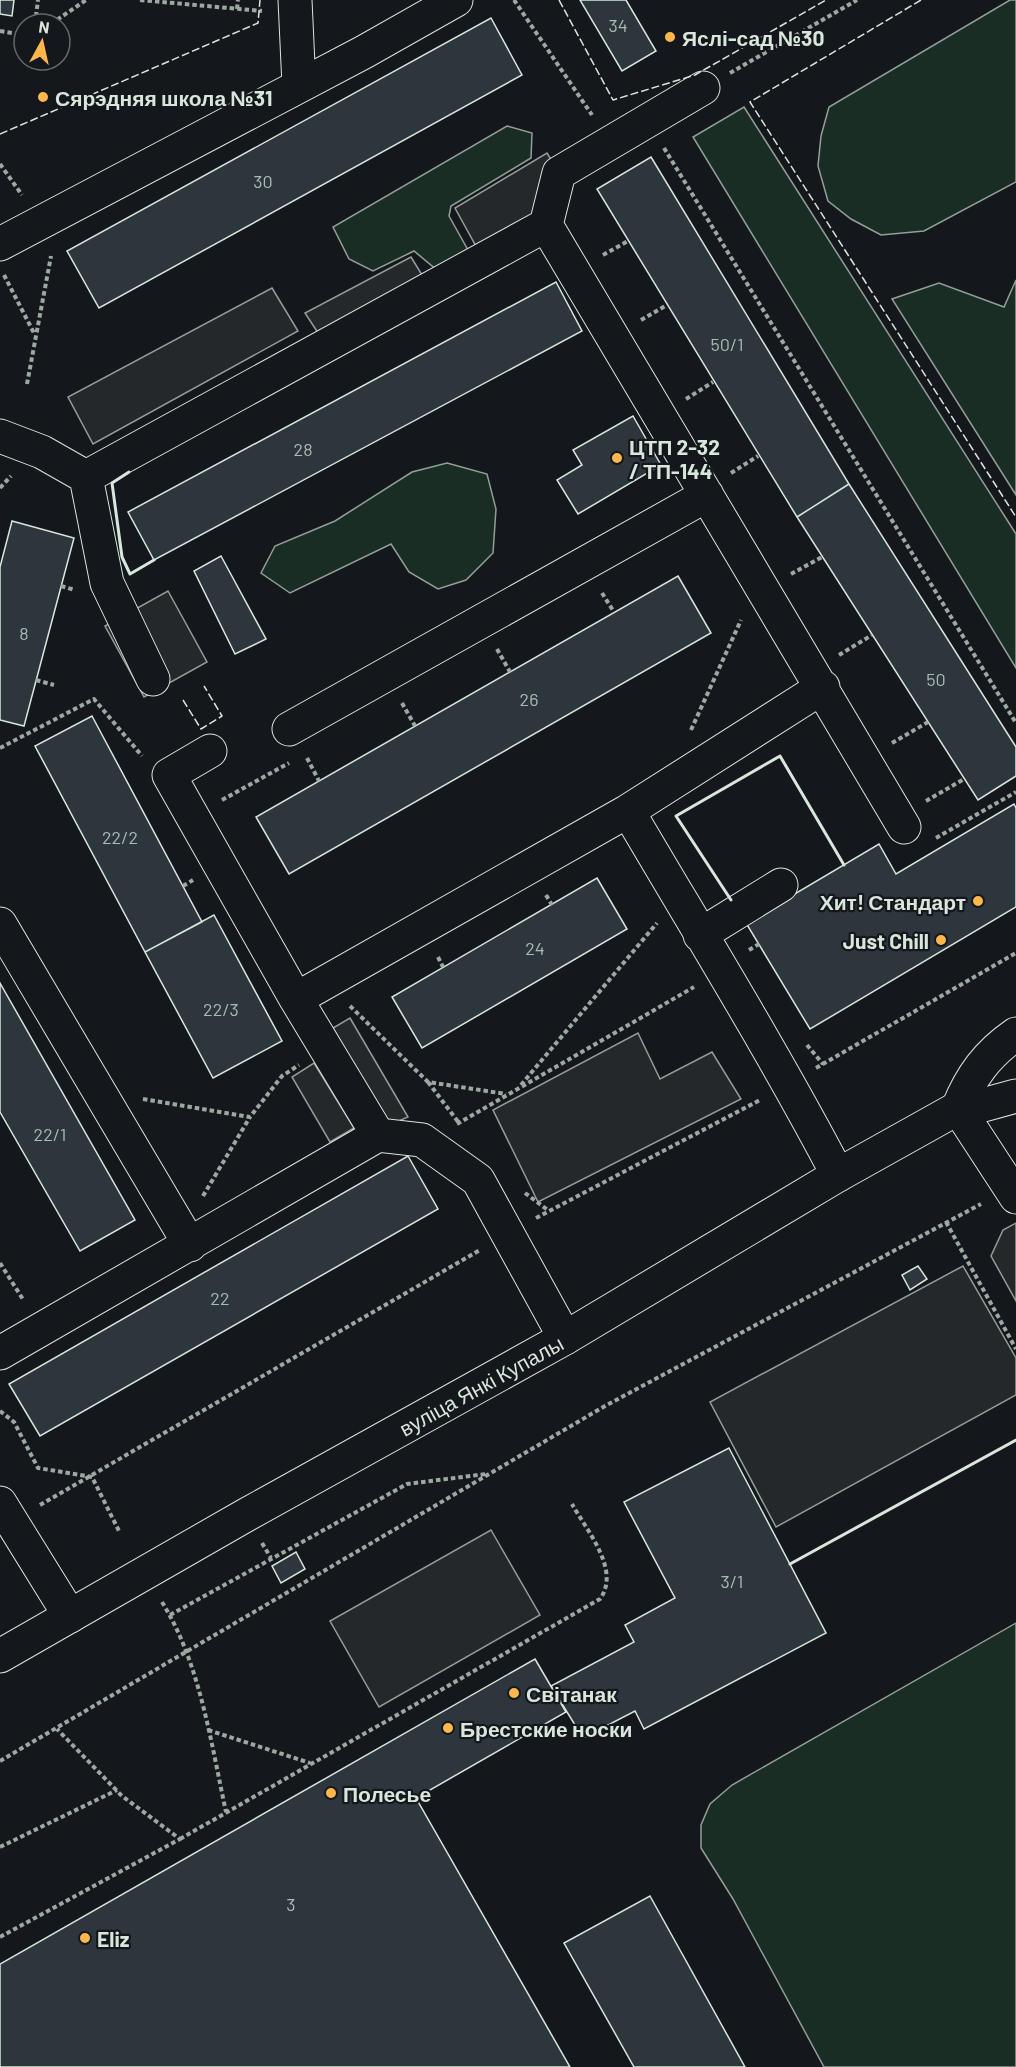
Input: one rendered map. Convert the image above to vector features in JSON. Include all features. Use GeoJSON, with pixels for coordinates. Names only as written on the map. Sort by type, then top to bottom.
{"type":"FeatureCollection","features":[{"type":"Feature","properties":{"kind":"main road"},"geometry":{"type":"LineString","coordinates":[[0,244],[456,0]]}},
{"type":"Feature","properties":{"kind":"main road"},"geometry":{"type":"LineString","coordinates":[[295,7],[299,86]]}},
{"type":"Feature","properties":{"kind":"main road"},"geometry":{"type":"LineString","coordinates":[[86,477],[546,225],[559,173],[609,141],[703,88]]}},
{"type":"Feature","properties":{"kind":"main road"},"geometry":{"type":"LineString","coordinates":[[546,225],[718,484],[823,687],[914,815]]}},
{"type":"Feature","properties":{"kind":"main road"},"geometry":{"type":"LineString","coordinates":[[0,436],[42,452],[86,477],[107,583],[153,679]]}},
{"type":"Feature","properties":{"kind":"main road"},"geometry":{"type":"LineString","coordinates":[[297,742],[718,484]]}},
{"type":"Feature","properties":{"kind":"main road"},"geometry":{"type":"LineString","coordinates":[[296,999],[628,811],[823,687]]}},
{"type":"Feature","properties":{"kind":"main road"},"geometry":{"type":"LineString","coordinates":[[210,751],[169,775],[296,999],[378,1135]]}},
{"type":"Feature","properties":{"kind":"main road"},"geometry":{"type":"LineString","coordinates":[[628,811],[790,1084],[838,1175]]}},
{"type":"Feature","properties":{"kind":"main road"},"geometry":{"type":"LineString","coordinates":[[700,935],[781,885]]}},
{"type":"Feature","properties":{"kind":"main road"},"geometry":{"type":"LineString","coordinates":[[0,924],[186,1238]]}},
{"type":"Feature","properties":{"kind":"main road"},"geometry":{"type":"LineString","coordinates":[[1016,1034],[984,1060],[974,1073],[958,1108],[1016,1197]]}},
{"type":"Feature","properties":{"kind":"main road","name":"вуліца Янкі Купалы"},"geometry":{"type":"LineString","coordinates":[[0,1656],[236,1521],[565,1338],[838,1175],[958,1108],[983,1105],[1016,1096]]}},
{"type":"Feature","properties":{"kind":"main road"},"geometry":{"type":"LineString","coordinates":[[0,1353],[186,1238],[378,1135],[426,1142],[478,1179],[565,1338]]}},
{"type":"Feature","properties":{"kind":"main road"},"geometry":{"type":"LineString","coordinates":[[0,1503],[70,1616]]}},
{"type":"Feature","properties":{"kind":"path"},"geometry":{"type":"LineString","coordinates":[[68,12],[86,0]]}},
{"type":"Feature","properties":{"kind":"path"},"geometry":{"type":"LineString","coordinates":[[140,0],[237,9],[295,7]]}},
{"type":"Feature","properties":{"kind":"path"},"geometry":{"type":"LineString","coordinates":[[237,9],[238,0]]}},
{"type":"Feature","properties":{"kind":"path"},"geometry":{"type":"LineString","coordinates":[[514,0],[609,141]]}},
{"type":"Feature","properties":{"kind":"path"},"geometry":{"type":"LineString","coordinates":[[703,88],[857,0]]}},
{"type":"Feature","properties":{"kind":"path"},"geometry":{"type":"LineString","coordinates":[[647,121],[1016,723]]}},
{"type":"Feature","properties":{"kind":"path"},"geometry":{"type":"LineString","coordinates":[[0,164],[41,222],[51,258],[27,384]]}},
{"type":"Feature","properties":{"kind":"path"},"geometry":{"type":"LineString","coordinates":[[599,258],[628,241]]}},
{"type":"Feature","properties":{"kind":"path"},"geometry":{"type":"LineString","coordinates":[[0,267],[35,335]]}},
{"type":"Feature","properties":{"kind":"path"},"geometry":{"type":"LineString","coordinates":[[637,322],[667,305]]}},
{"type":"Feature","properties":{"kind":"path"},"geometry":{"type":"LineString","coordinates":[[684,400],[713,382]]}},
{"type":"Feature","properties":{"kind":"path"},"geometry":{"type":"LineString","coordinates":[[718,484],[758,456]]}},
{"type":"Feature","properties":{"kind":"path"},"geometry":{"type":"LineString","coordinates":[[0,488],[16,471]]}},
{"type":"Feature","properties":{"kind":"path"},"geometry":{"type":"LineString","coordinates":[[787,576],[822,556]]}},
{"type":"Feature","properties":{"kind":"path"},"geometry":{"type":"LineString","coordinates":[[61,586],[79,591]]}},
{"type":"Feature","properties":{"kind":"path"},"geometry":{"type":"LineString","coordinates":[[599,588],[614,612]]}},
{"type":"Feature","properties":{"kind":"path"},"geometry":{"type":"LineString","coordinates":[[690,734],[743,617]]}},
{"type":"Feature","properties":{"kind":"path"},"geometry":{"type":"LineString","coordinates":[[836,657],[872,635]]}},
{"type":"Feature","properties":{"kind":"path"},"geometry":{"type":"LineString","coordinates":[[496,646],[510,672]]}},
{"type":"Feature","properties":{"kind":"path"},"geometry":{"type":"LineString","coordinates":[[36,680],[54,685]]}},
{"type":"Feature","properties":{"kind":"path"},"geometry":{"type":"LineString","coordinates":[[0,748],[94,699],[142,757]]}},
{"type":"Feature","properties":{"kind":"path"},"geometry":{"type":"LineString","coordinates":[[401,701],[415,726]]}},
{"type":"Feature","properties":{"kind":"path"},"geometry":{"type":"LineString","coordinates":[[888,745],[928,722]]}},
{"type":"Feature","properties":{"kind":"path"},"geometry":{"type":"LineString","coordinates":[[297,742],[319,781]]}},
{"type":"Feature","properties":{"kind":"path"},"geometry":{"type":"LineString","coordinates":[[964,779],[914,815],[922,846],[1016,792]]}},
{"type":"Feature","properties":{"kind":"path"},"geometry":{"type":"LineString","coordinates":[[519,1087],[661,918]]}},
{"type":"Feature","properties":{"kind":"path"},"geometry":{"type":"LineString","coordinates":[[426,1142],[699,984]]}},
{"type":"Feature","properties":{"kind":"path"},"geometry":{"type":"LineString","coordinates":[[343,1000],[428,1082],[506,1094]]}},
{"type":"Feature","properties":{"kind":"path"},"geometry":{"type":"LineString","coordinates":[[186,1238],[250,1117],[282,1076],[307,1060]]}},
{"type":"Feature","properties":{"kind":"path"},"geometry":{"type":"LineString","coordinates":[[100,1092],[250,1117]]}},
{"type":"Feature","properties":{"kind":"path"},"geometry":{"type":"LineString","coordinates":[[0,1761],[605,1406],[981,1204]]}},
{"type":"Feature","properties":{"kind":"path"},"geometry":{"type":"LineString","coordinates":[[946,1222],[1016,1349]]}},
{"type":"Feature","properties":{"kind":"path"},"geometry":{"type":"LineString","coordinates":[[0,1411],[14,1422],[38,1468],[92,1477],[119,1531]]}},
{"type":"Feature","properties":{"kind":"path"},"geometry":{"type":"LineString","coordinates":[[170,1615],[407,1484],[490,1474]]}},
{"type":"Feature","properties":{"kind":"path"},"geometry":{"type":"LineString","coordinates":[[0,1937],[180,1839],[600,1599],[606,1591],[606,1569],[572,1504]]}},
{"type":"Feature","properties":{"kind":"path"},"geometry":{"type":"LineString","coordinates":[[157,1594],[170,1615],[186,1652],[208,1730],[226,1812]]}},
{"type":"Feature","properties":{"kind":"path"},"geometry":{"type":"LineString","coordinates":[[57,1729],[117,1790],[180,1839]]}},
{"type":"Feature","properties":{"kind":"path"},"geometry":{"type":"LineString","coordinates":[[208,1730],[311,1763]]}},
{"type":"Feature","properties":{"kind":"path"},"geometry":{"type":"LineString","coordinates":[[0,1846],[117,1790]]}},
{"type":"Feature","properties":{"kind":"green space"},"geometry":{"type":"Polygon","coordinates":[[[1010,0],[1016,0],[1016,182],[924,231],[881,235],[851,219],[828,201],[818,166],[821,136],[829,107],[1010,0]]]}},
{"type":"Feature","properties":{"kind":"green space"},"geometry":{"type":"Polygon","coordinates":[[[744,107],[1016,534],[1016,668],[693,137],[744,107]]]}},
{"type":"Feature","properties":{"kind":"green space"},"geometry":{"type":"Polygon","coordinates":[[[507,126],[532,133],[531,158],[451,206],[449,216],[468,250],[437,270],[414,251],[373,271],[349,259],[333,227],[507,126]]]}},
{"type":"Feature","properties":{"kind":"green space"},"geometry":{"type":"Polygon","coordinates":[[[1016,280],[1016,495],[892,299],[939,283],[1004,307],[1016,280]]]}},
{"type":"Feature","properties":{"kind":"green space"},"geometry":{"type":"Polygon","coordinates":[[[447,463],[487,474],[496,509],[493,553],[466,580],[438,589],[409,572],[391,544],[290,593],[261,573],[275,546],[335,521],[412,472],[447,463]]]}},
{"type":"Feature","properties":{"kind":"green space"},"geometry":{"type":"Polygon","coordinates":[[[1016,1623],[1016,2067],[824,2067],[733,1899],[701,1848],[701,1825],[710,1804],[732,1785],[1016,1623]]]}},
{"type":"Feature","properties":{"kind":"shaded area"},"geometry":{"type":"Polygon","coordinates":[[[547,153],[559,173],[546,225],[483,259],[455,208],[547,153]]]}},
{"type":"Feature","properties":{"kind":"shaded area"},"geometry":{"type":"Polygon","coordinates":[[[411,257],[430,288],[326,345],[305,313],[411,257]]]}},
{"type":"Feature","properties":{"kind":"shaded area"},"geometry":{"type":"Polygon","coordinates":[[[272,288],[298,331],[93,444],[68,397],[272,288]]]}},
{"type":"Feature","properties":{"kind":"shaded area"},"geometry":{"type":"Polygon","coordinates":[[[168,591],[207,662],[144,697],[105,626],[168,591]]]}},
{"type":"Feature","properties":{"kind":"shaded area"},"geometry":{"type":"Polygon","coordinates":[[[350,1018],[408,1117],[387,1126],[333,1028],[350,1018]]]}},
{"type":"Feature","properties":{"kind":"shaded area"},"geometry":{"type":"Polygon","coordinates":[[[638,1033],[660,1079],[712,1052],[741,1099],[538,1202],[493,1110],[638,1033]]]}},
{"type":"Feature","properties":{"kind":"shaded area"},"geometry":{"type":"Polygon","coordinates":[[[314,1063],[354,1128],[330,1142],[292,1077],[314,1063]]]}},
{"type":"Feature","properties":{"kind":"shaded area"},"geometry":{"type":"Polygon","coordinates":[[[1016,1223],[1016,1301],[991,1256],[1003,1230],[1016,1223]]]}},
{"type":"Feature","properties":{"kind":"shaded area"},"geometry":{"type":"Polygon","coordinates":[[[963,1266],[1016,1358],[1016,1395],[776,1527],[710,1402],[963,1266]]]}},
{"type":"Feature","properties":{"kind":"shaded area"},"geometry":{"type":"Polygon","coordinates":[[[491,1530],[540,1615],[379,1707],[330,1621],[491,1530]]]}},
{"type":"Feature","properties":{"kind":"building"},"geometry":{"type":"Polygon","coordinates":[[[0,0],[14,0],[12,16],[0,14],[0,0]]]}},
{"type":"Feature","properties":{"kind":"building"},"geometry":{"type":"Polygon","coordinates":[[[580,0],[626,0],[656,51],[622,71],[580,0]]]}},
{"type":"Feature","properties":{"kind":"building"},"geometry":{"type":"Polygon","coordinates":[[[491,18],[522,75],[99,308],[67,251],[491,18]]]}},
{"type":"Feature","properties":{"kind":"building"},"geometry":{"type":"Polygon","coordinates":[[[651,157],[849,484],[797,517],[597,189],[651,157]]]}},
{"type":"Feature","properties":{"kind":"building"},"geometry":{"type":"Polygon","coordinates":[[[556,282],[582,331],[154,560],[128,512],[556,282]]]}},
{"type":"Feature","properties":{"kind":"building","name":"ЦТП 2-32 / ТП-144"},"geometry":{"type":"Polygon","coordinates":[[[633,416],[661,465],[578,514],[557,480],[582,465],[573,450],[633,416]]]}},
{"type":"Feature","properties":{"kind":"building"},"geometry":{"type":"Polygon","coordinates":[[[849,484],[1016,747],[1016,776],[978,800],[797,517],[849,484]]]}},
{"type":"Feature","properties":{"kind":"building"},"geometry":{"type":"Polygon","coordinates":[[[12,521],[74,538],[24,726],[0,720],[0,567],[12,521]]]}},
{"type":"Feature","properties":{"kind":"building"},"geometry":{"type":"Polygon","coordinates":[[[221,556],[266,639],[235,654],[194,571],[221,556]]]}},
{"type":"Feature","properties":{"kind":"building"},"geometry":{"type":"Polygon","coordinates":[[[678,576],[711,633],[289,874],[256,817],[678,576]]]}},
{"type":"Feature","properties":{"kind":"building"},"geometry":{"type":"Polygon","coordinates":[[[92,716],[202,922],[145,952],[35,746],[92,716]]]}},
{"type":"Feature","properties":{"kind":"building"},"geometry":{"type":"Polygon","coordinates":[[[1014,804],[1016,808],[1016,907],[810,1029],[746,923],[879,844],[896,874],[1014,804]]]}},
{"type":"Feature","properties":{"kind":"building"},"geometry":{"type":"Polygon","coordinates":[[[597,878],[627,929],[422,1048],[392,997],[597,878]]]}},
{"type":"Feature","properties":{"kind":"building"},"geometry":{"type":"Polygon","coordinates":[[[214,915],[282,1041],[213,1078],[145,952],[214,915]]]}},
{"type":"Feature","properties":{"kind":"building"},"geometry":{"type":"Polygon","coordinates":[[[0,983],[135,1220],[80,1251],[0,1112],[0,983]]]}},
{"type":"Feature","properties":{"kind":"building"},"geometry":{"type":"Polygon","coordinates":[[[408,1156],[438,1209],[40,1436],[9,1384],[408,1156]]]}},
{"type":"Feature","properties":{"kind":"building"},"geometry":{"type":"Polygon","coordinates":[[[918,1266],[927,1279],[910,1290],[902,1275],[918,1266]]]}},
{"type":"Feature","properties":{"kind":"building"},"geometry":{"type":"Polygon","coordinates":[[[729,1448],[826,1633],[644,1729],[635,1711],[583,1738],[551,1686],[634,1642],[625,1625],[675,1598],[624,1502],[729,1448]]]}},
{"type":"Feature","properties":{"kind":"building"},"geometry":{"type":"Polygon","coordinates":[[[296,1552],[305,1569],[281,1583],[272,1566],[296,1552]]]}},
{"type":"Feature","properties":{"kind":"building"},"geometry":{"type":"Polygon","coordinates":[[[535,1659],[566,1712],[416,1798],[570,2067],[0,2067],[0,1964],[535,1659]]]}},
{"type":"Feature","properties":{"kind":"building"},"geometry":{"type":"Polygon","coordinates":[[[650,1896],[745,2067],[634,2067],[564,1943],[650,1896]]]}},
{"type":"Feature","properties":{"kind":"fence"},"geometry":{"type":"LineString","coordinates":[[0,134],[258,23],[260,0]]}},
{"type":"Feature","properties":{"kind":"fence"},"geometry":{"type":"LineString","coordinates":[[559,0],[613,100],[695,75],[826,0]]}},
{"type":"Feature","properties":{"kind":"fence"},"geometry":{"type":"LineString","coordinates":[[921,0],[750,102],[1016,517]]}},
{"type":"Feature","properties":{"kind":"fence"},"geometry":{"type":"LineString","coordinates":[[183,700],[201,729],[222,716],[204,686]]}},
{"type":"Feature","properties":{"kind":"wall"},"geometry":{"type":"LineString","coordinates":[[129,472],[112,483],[122,557],[130,574],[154,560]]}},
{"type":"Feature","properties":{"kind":"wall"},"geometry":{"type":"LineString","coordinates":[[731,900],[676,816],[780,756],[844,865]]}},
{"type":"Feature","properties":{"kind":"wall"},"geometry":{"type":"LineString","coordinates":[[790,1564],[1016,1440]]}},
{"type":"Feature","properties":{"kind":"place","name":"Яслі-сад №30"},"geometry":{"type":"Point","coordinates":[670,37]}},
{"type":"Feature","properties":{"kind":"place","name":"Сярэдняя школа №31"},"geometry":{"type":"Point","coordinates":[43,97]}},
{"type":"Feature","properties":{"kind":"place","name":"ЦТП 2-32 / ТП-144"},"geometry":{"type":"Point","coordinates":[617,458]}},
{"type":"Feature","properties":{"kind":"place","name":"Хит! Стандарт"},"geometry":{"type":"Point","coordinates":[978,901]}},
{"type":"Feature","properties":{"kind":"place","name":"Just Chill"},"geometry":{"type":"Point","coordinates":[941,940]}},
{"type":"Feature","properties":{"kind":"place","name":"Світанак"},"geometry":{"type":"Point","coordinates":[514,1693]}},
{"type":"Feature","properties":{"kind":"place","name":"Брестские носки"},"geometry":{"type":"Point","coordinates":[448,1728]}},
{"type":"Feature","properties":{"kind":"place","name":"Полесье"},"geometry":{"type":"Point","coordinates":[331,1793]}},
{"type":"Feature","properties":{"kind":"place","name":"Eliz"},"geometry":{"type":"Point","coordinates":[85,1938]}}]}
